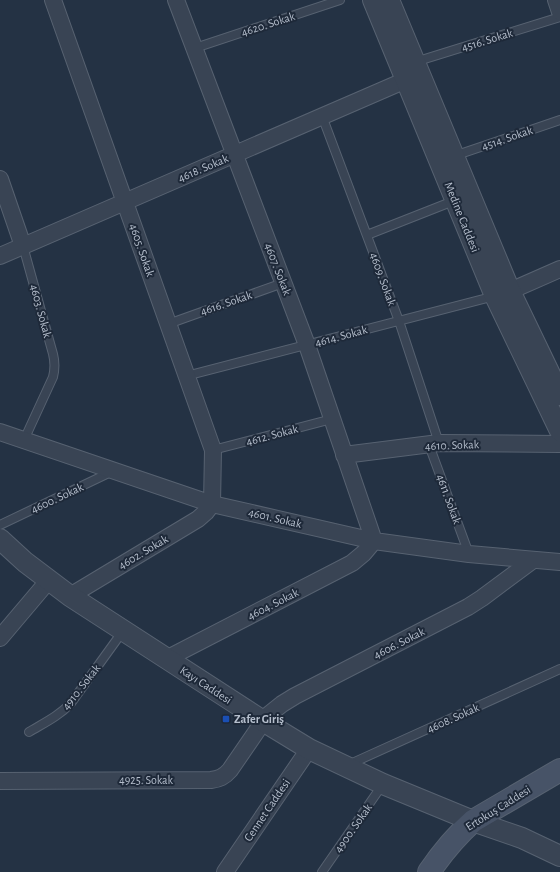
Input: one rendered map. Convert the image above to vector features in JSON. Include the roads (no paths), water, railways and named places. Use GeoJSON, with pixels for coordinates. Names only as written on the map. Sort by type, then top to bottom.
{"type":"FeatureCollection","features":[{"type":"Feature","properties":{"kind":"main road","name":"Ertokuş Caddesi"},"geometry":{"type":"LineString","coordinates":[[429,872],[449,844],[473,821],[560,770]]}},
{"type":"Feature","properties":{"kind":"street","name":"4605. Sokak"},"geometry":{"type":"LineString","coordinates":[[53,0],[213,450],[212,504]]}},
{"type":"Feature","properties":{"kind":"street","name":"4607. Sokak"},"geometry":{"type":"LineString","coordinates":[[176,0],[307,345],[374,541]]}},
{"type":"Feature","properties":{"kind":"street","name":"Medine Caddesi"},"geometry":{"type":"LineString","coordinates":[[373,0],[456,200],[502,293],[558,385]]}},
{"type":"Feature","properties":{"kind":"street","name":"Medine Caddesi"},"geometry":{"type":"LineString","coordinates":[[389,0],[454,156],[502,293],[560,431]]}},
{"type":"Feature","properties":{"kind":"street"},"geometry":{"type":"LineString","coordinates":[[556,0],[560,12]]}},
{"type":"Feature","properties":{"kind":"street","name":"4618. Sokak"},"geometry":{"type":"LineString","coordinates":[[0,256],[406,80]]}},
{"type":"Feature","properties":{"kind":"street","name":"4603. Sokak"},"geometry":{"type":"LineString","coordinates":[[0,179],[24,246]]}},
{"type":"Feature","properties":{"kind":"street"},"geometry":{"type":"LineString","coordinates":[[502,293],[560,269]]}},
{"type":"Feature","properties":{"kind":"street","name":"4601. Sokak"},"geometry":{"type":"LineString","coordinates":[[0,432],[212,504],[374,541],[469,554],[560,562]]}},
{"type":"Feature","properties":{"kind":"street","name":"4610. Sokak"},"geometry":{"type":"LineString","coordinates":[[344,455],[434,444],[560,444]]}},
{"type":"Feature","properties":{"kind":"street","name":"4602. Sokak"},"geometry":{"type":"LineString","coordinates":[[70,596],[198,519],[212,504]]}},
{"type":"Feature","properties":{"kind":"street","name":"Kayı Caddesi"},"geometry":{"type":"LineString","coordinates":[[0,539],[25,562],[70,596],[166,659],[309,749],[383,784],[473,821],[522,838],[560,856]]}},
{"type":"Feature","properties":{"kind":"street","name":"4604. Sokak"},"geometry":{"type":"LineString","coordinates":[[166,659],[352,563],[364,553],[374,541]]}},
{"type":"Feature","properties":{"kind":"street","name":"4606. Sokak"},"geometry":{"type":"LineString","coordinates":[[263,721],[272,711],[295,696],[468,607],[533,560]]}},
{"type":"Feature","properties":{"kind":"street"},"geometry":{"type":"LineString","coordinates":[[0,638],[49,580]]}},
{"type":"Feature","properties":{"kind":"street","name":"4925. Sokak"},"geometry":{"type":"LineString","coordinates":[[0,781],[219,779],[225,776],[230,770],[263,721]]}},
{"type":"Feature","properties":{"kind":"street","name":"Cennet Caddesi"},"geometry":{"type":"LineString","coordinates":[[225,872],[309,749]]}},
{"type":"Feature","properties":{"kind":"lane","name":"4620. Sokak"},"geometry":{"type":"LineString","coordinates":[[195,48],[340,0]]}},
{"type":"Feature","properties":{"kind":"lane","name":"4516. Sokak"},"geometry":{"type":"LineString","coordinates":[[415,62],[560,17]]}},
{"type":"Feature","properties":{"kind":"lane","name":"4609. Sokak"},"geometry":{"type":"LineString","coordinates":[[322,116],[399,321],[434,444]]}},
{"type":"Feature","properties":{"kind":"lane","name":"4514. Sokak"},"geometry":{"type":"LineString","coordinates":[[454,156],[560,120]]}},
{"type":"Feature","properties":{"kind":"lane"},"geometry":{"type":"LineString","coordinates":[[367,235],[456,200]]}},
{"type":"Feature","properties":{"kind":"lane","name":"4603. Sokak"},"geometry":{"type":"LineString","coordinates":[[24,246],[55,365],[55,370],[24,440]]}},
{"type":"Feature","properties":{"kind":"lane","name":"4616. Sokak"},"geometry":{"type":"LineString","coordinates":[[168,324],[284,283]]}},
{"type":"Feature","properties":{"kind":"lane","name":"4614. Sokak"},"geometry":{"type":"LineString","coordinates":[[186,376],[502,293]]}},
{"type":"Feature","properties":{"kind":"lane","name":"4612. Sokak"},"geometry":{"type":"LineString","coordinates":[[213,450],[332,419]]}},
{"type":"Feature","properties":{"kind":"lane","name":"4611. Sokak"},"geometry":{"type":"LineString","coordinates":[[434,444],[469,554]]}},
{"type":"Feature","properties":{"kind":"lane","name":"4600. Sokak"},"geometry":{"type":"LineString","coordinates":[[0,525],[114,471]]}},
{"type":"Feature","properties":{"kind":"lane","name":"4910. Sokak"},"geometry":{"type":"LineString","coordinates":[[29,732],[64,711],[123,631]]}},
{"type":"Feature","properties":{"kind":"lane","name":"4608. Sokak"},"geometry":{"type":"LineString","coordinates":[[346,766],[560,669]]}},
{"type":"Feature","properties":{"kind":"lane","name":"4900. Sokak"},"geometry":{"type":"LineString","coordinates":[[322,872],[383,784]]}},
{"type":"Feature","properties":{"kind":"place","name":"Zafer Giriş"},"geometry":{"type":"Point","coordinates":[226,719]}}]}
